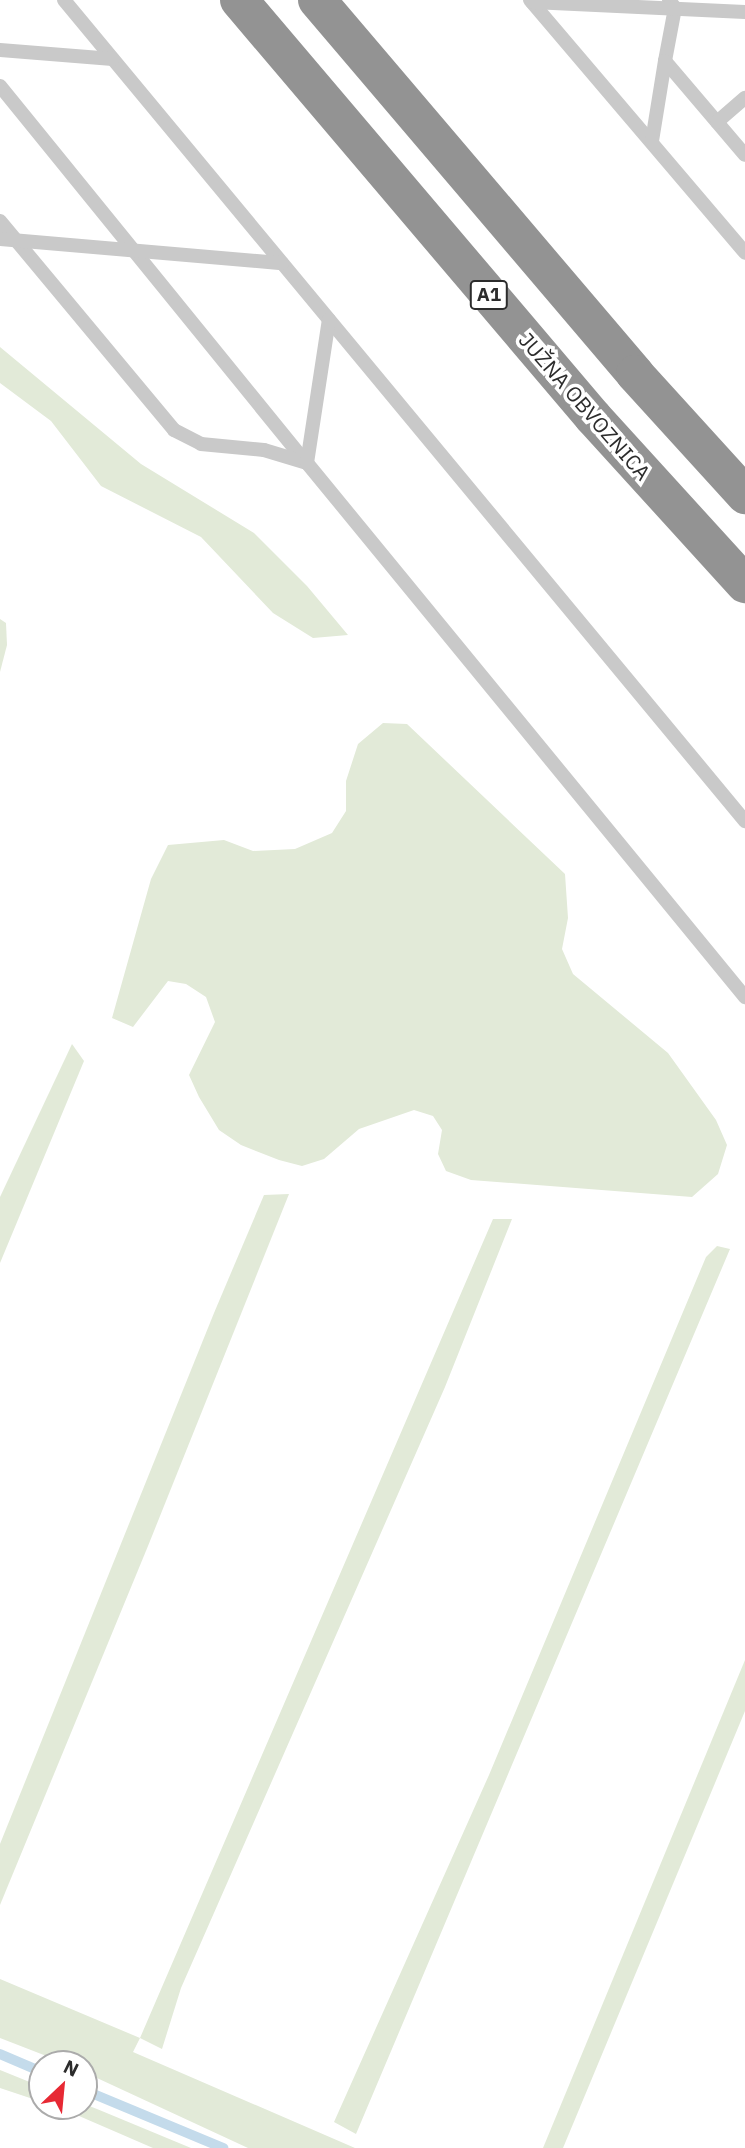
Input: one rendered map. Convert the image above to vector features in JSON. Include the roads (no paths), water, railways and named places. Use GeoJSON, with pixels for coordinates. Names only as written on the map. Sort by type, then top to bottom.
{"type":"FeatureCollection","features":[{"type":"Feature","properties":{"kind":"highway","name":"JUŽNA OBVOZNICA"},"geometry":{"type":"LineString","coordinates":[[239,0],[593,417],[745,584]]}},
{"type":"Feature","properties":{"kind":"highway"},"geometry":{"type":"LineString","coordinates":[[317,0],[635,374],[745,495]]}},
{"type":"Feature","properties":{"kind":"lane"},"geometry":{"type":"LineString","coordinates":[[64,0],[745,821]]}},
{"type":"Feature","properties":{"kind":"lane"},"geometry":{"type":"LineString","coordinates":[[531,1],[672,4],[745,12]]}},
{"type":"Feature","properties":{"kind":"lane"},"geometry":{"type":"LineString","coordinates":[[531,1],[745,253]]}},
{"type":"Feature","properties":{"kind":"lane"},"geometry":{"type":"LineString","coordinates":[[652,141],[672,4]]}},
{"type":"Feature","properties":{"kind":"lane"},"geometry":{"type":"LineString","coordinates":[[0,50],[113,59]]}},
{"type":"Feature","properties":{"kind":"lane"},"geometry":{"type":"LineString","coordinates":[[665,61],[745,155]]}},
{"type":"Feature","properties":{"kind":"lane"},"geometry":{"type":"LineString","coordinates":[[0,86],[130,250],[745,997]]}},
{"type":"Feature","properties":{"kind":"lane"},"geometry":{"type":"LineString","coordinates":[[717,122],[745,98]]}},
{"type":"Feature","properties":{"kind":"lane"},"geometry":{"type":"LineString","coordinates":[[0,221],[174,430],[201,444],[264,450],[307,463]]}},
{"type":"Feature","properties":{"kind":"lane"},"geometry":{"type":"LineString","coordinates":[[0,239],[18,243],[282,263]]}},
{"type":"Feature","properties":{"kind":"lane"},"geometry":{"type":"LineString","coordinates":[[307,463],[329,320]]}},
{"type":"Feature","properties":{"kind":"waterway"},"geometry":{"type":"LineString","coordinates":[[0,2054],[28,2066]]}},
{"type":"Feature","properties":{"kind":"waterway"},"geometry":{"type":"LineString","coordinates":[[98,2096],[223,2148]]}}]}
